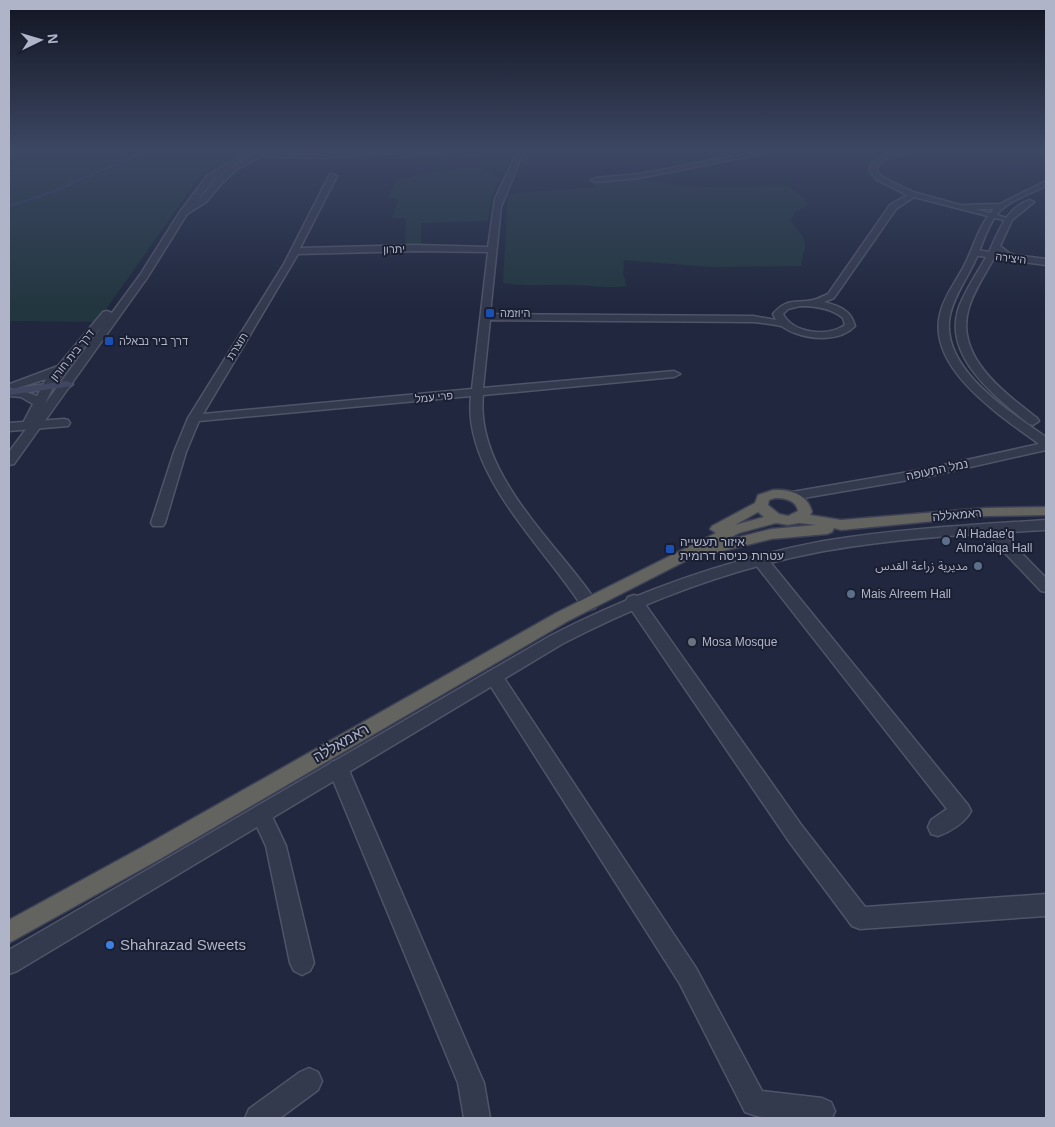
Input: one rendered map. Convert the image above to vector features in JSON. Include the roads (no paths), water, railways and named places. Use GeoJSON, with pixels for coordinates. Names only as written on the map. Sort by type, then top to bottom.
{"type":"FeatureCollection","features":[{"type":"Feature","properties":{"kind":"highway","name":"ראמאללה"},"geometry":{"type":"LineString","coordinates":[[674,558],[760,505],[763,498],[773,494],[833,525],[986,512],[1046,511]]}},
{"type":"Feature","properties":{"kind":"highway"},"geometry":{"type":"LineString","coordinates":[[760,505],[764,511],[776,518]]}},
{"type":"Feature","properties":{"kind":"highway","name":"ראמאללה"},"geometry":{"type":"LineString","coordinates":[[9,932],[153,852],[522,639],[674,558],[734,530],[776,518],[800,508]]}},
{"type":"Feature","properties":{"kind":"highway"},"geometry":{"type":"LineString","coordinates":[[674,558],[771,534],[812,531],[868,523]]}},
{"type":"Feature","properties":{"kind":"main road"},"geometry":{"type":"LineString","coordinates":[[10,389],[67,384]]}},
{"type":"Feature","properties":{"kind":"street","name":"דרך בית חורון"},"geometry":{"type":"LineString","coordinates":[[9,462],[32,426],[67,384],[144,276],[190,203]]}},
{"type":"Feature","properties":{"kind":"street"},"geometry":{"type":"LineString","coordinates":[[184,212],[199,203]]}},
{"type":"Feature","properties":{"kind":"street","name":"תוצרת"},"geometry":{"type":"LineString","coordinates":[[158,523],[180,452],[194,418],[294,251],[319,203]]}},
{"type":"Feature","properties":{"kind":"street"},"geometry":{"type":"LineString","coordinates":[[499,203],[476,393],[475,412],[479,436],[488,460],[517,510],[589,604]]}},
{"type":"Feature","properties":{"kind":"street"},"geometry":{"type":"LineString","coordinates":[[812,304],[831,296],[893,207],[899,203]]}},
{"type":"Feature","properties":{"kind":"street"},"geometry":{"type":"LineString","coordinates":[[945,203],[993,214]]}},
{"type":"Feature","properties":{"kind":"street"},"geometry":{"type":"LineString","coordinates":[[946,203],[1008,218]]}},
{"type":"Feature","properties":{"kind":"street"},"geometry":{"type":"LineString","coordinates":[[1008,203],[993,214],[947,307],[942,333],[952,360],[974,385],[1046,444]]}},
{"type":"Feature","properties":{"kind":"street"},"geometry":{"type":"LineString","coordinates":[[1028,203],[1015,210],[1008,218],[994,251],[962,312],[960,330],[962,342],[969,356],[983,374],[1006,398],[1046,432]]}},
{"type":"Feature","properties":{"kind":"street"},"geometry":{"type":"LineString","coordinates":[[965,207],[1002,206]]}},
{"type":"Feature","properties":{"kind":"street","name":"יתרון"},"geometry":{"type":"LineString","coordinates":[[294,251],[416,248],[493,250]]}},
{"type":"Feature","properties":{"kind":"street","name":"היצירה"},"geometry":{"type":"LineString","coordinates":[[975,253],[994,251],[1020,259],[1046,262]]}},
{"type":"Feature","properties":{"kind":"street","name":"דרך בית חורון"},"geometry":{"type":"LineString","coordinates":[[32,426],[39,402],[48,385],[87,336],[144,276]]}},
{"type":"Feature","properties":{"kind":"street"},"geometry":{"type":"LineString","coordinates":[[486,317],[753,319],[784,324],[807,333],[828,334],[840,332],[848,328],[851,323],[848,317],[832,304],[831,296]]}},
{"type":"Feature","properties":{"kind":"street"},"geometry":{"type":"LineString","coordinates":[[753,319],[778,314],[789,305],[812,304],[836,309]]}},
{"type":"Feature","properties":{"kind":"street"},"geometry":{"type":"LineString","coordinates":[[778,314],[784,324]]}},
{"type":"Feature","properties":{"kind":"street"},"geometry":{"type":"LineString","coordinates":[[10,389],[46,376],[64,364]]}},
{"type":"Feature","properties":{"kind":"street","name":"פרי עמל"},"geometry":{"type":"LineString","coordinates":[[194,418],[674,374]]}},
{"type":"Feature","properties":{"kind":"street"},"geometry":{"type":"LineString","coordinates":[[10,389],[39,402]]}},
{"type":"Feature","properties":{"kind":"street"},"geometry":{"type":"LineString","coordinates":[[9,427],[64,423]]}},
{"type":"Feature","properties":{"kind":"street","name":"נמל התעופה"},"geometry":{"type":"LineString","coordinates":[[800,508],[813,495],[826,490],[926,473],[1046,444]]}},
{"type":"Feature","properties":{"kind":"street"},"geometry":{"type":"LineString","coordinates":[[9,963],[580,626],[634,601],[693,580],[760,561],[863,540],[1046,525]]}},
{"type":"Feature","properties":{"kind":"street"},"geometry":{"type":"LineString","coordinates":[[990,529],[1046,587]]}},
{"type":"Feature","properties":{"kind":"street"},"geometry":{"type":"LineString","coordinates":[[760,561],[961,811],[938,827]]}},
{"type":"Feature","properties":{"kind":"street"},"geometry":{"type":"LineString","coordinates":[[634,601],[789,824],[860,918],[1046,905]]}},
{"type":"Feature","properties":{"kind":"street"},"geometry":{"type":"LineString","coordinates":[[494,677],[637,894],[688,976],[754,1103],[822,1111]]}},
{"type":"Feature","properties":{"kind":"street"},"geometry":{"type":"LineString","coordinates":[[338,768],[471,1083],[477,1118]]}},
{"type":"Feature","properties":{"kind":"street"},"geometry":{"type":"LineString","coordinates":[[261,814],[276,846],[302,963]]}},
{"type":"Feature","properties":{"kind":"street"},"geometry":{"type":"LineString","coordinates":[[258,1118],[309,1081]]}},
{"type":"Feature","properties":{"kind":"waterway"},"geometry":{"type":"LineString","coordinates":[[9,206],[19,203]]}},
{"type":"Feature","properties":{"kind":"place","name":"היוזמה"},"geometry":{"type":"Point","coordinates":[490,313]}},
{"type":"Feature","properties":{"kind":"place","name":"דרך ביר נבאלה"},"geometry":{"type":"Point","coordinates":[109,341]}},
{"type":"Feature","properties":{"kind":"place","name":"Al Hadae'q Almo'alqa Hall"},"geometry":{"type":"Point","coordinates":[946,541]}},
{"type":"Feature","properties":{"kind":"place","name":"איזור תעשייה עטרות כניסה דרומית"},"geometry":{"type":"Point","coordinates":[670,549]}},
{"type":"Feature","properties":{"kind":"place","name":"مديرية زراعة القدس"},"geometry":{"type":"Point","coordinates":[978,566]}},
{"type":"Feature","properties":{"kind":"place","name":"Mais Alreem Hall"},"geometry":{"type":"Point","coordinates":[851,594]}},
{"type":"Feature","properties":{"kind":"place","name":"Mosa Mosque"},"geometry":{"type":"Point","coordinates":[692,642]}},
{"type":"Feature","properties":{"kind":"place","name":"Shahrazad Sweets"},"geometry":{"type":"Point","coordinates":[110,945]}}]}
